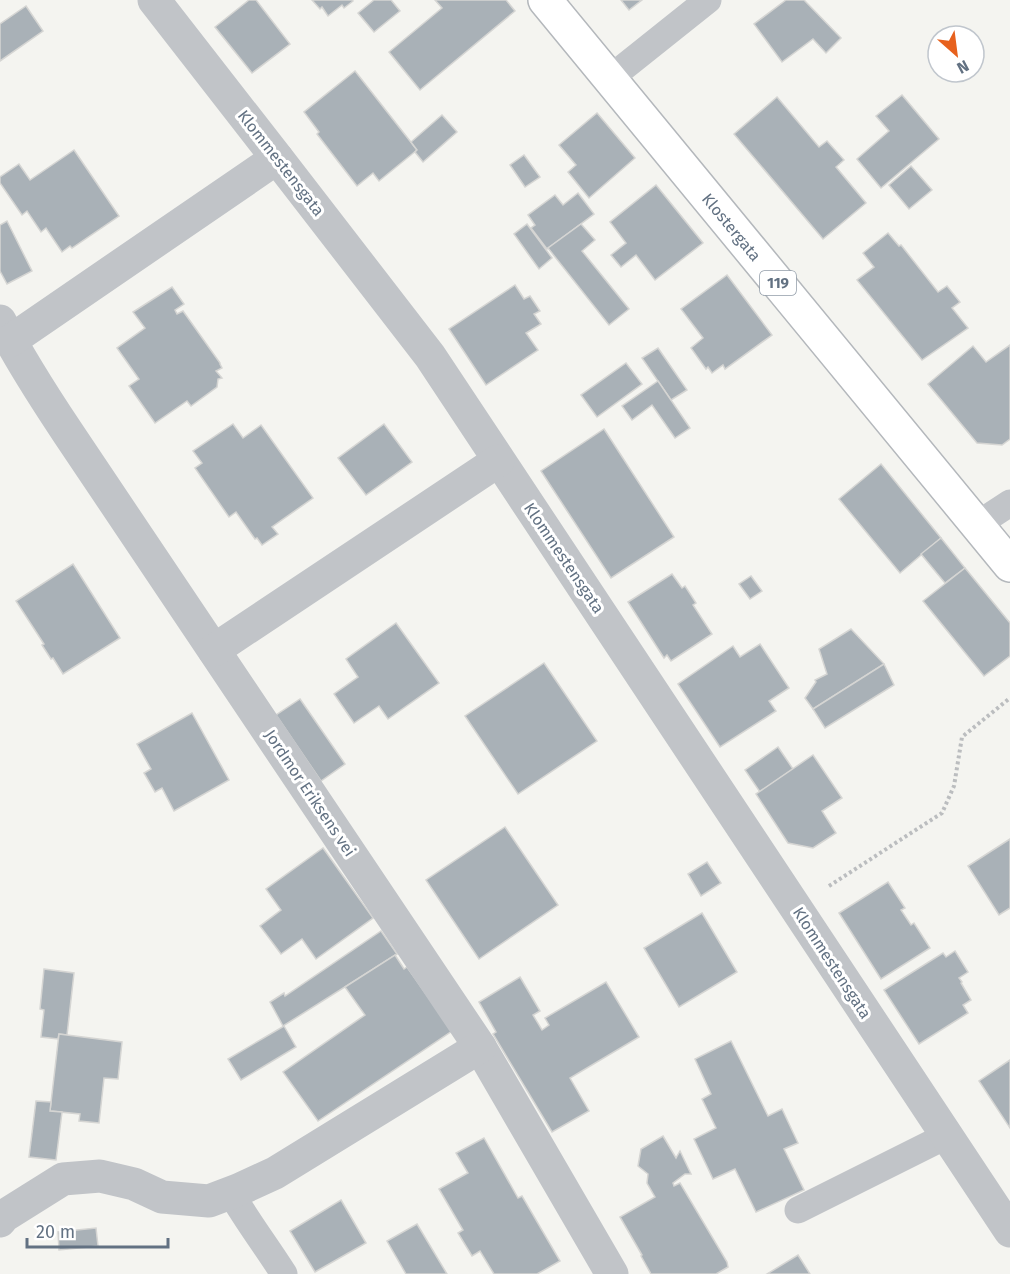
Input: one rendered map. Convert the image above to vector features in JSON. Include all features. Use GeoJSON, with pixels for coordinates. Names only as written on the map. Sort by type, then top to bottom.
{"type":"FeatureCollection","features":[{"type":"Feature","properties":{"kind":"main road","name":"Klostergata"},"geometry":{"type":"LineString","coordinates":[[545,0],[1010,565]]}},
{"type":"Feature","properties":{"kind":"street","name":"Klommestensgata"},"geometry":{"type":"LineString","coordinates":[[154,0],[430,356],[1010,1231]]}},
{"type":"Feature","properties":{"kind":"street"},"geometry":{"type":"LineString","coordinates":[[5,331],[277,158]]}},
{"type":"Feature","properties":{"kind":"street","name":"Jordmor Eriksens vei"},"geometry":{"type":"LineString","coordinates":[[5,331],[68,434],[480,1047],[609,1273]]}},
{"type":"Feature","properties":{"kind":"street"},"geometry":{"type":"LineString","coordinates":[[214,650],[498,460]]}},
{"type":"Feature","properties":{"kind":"street"},"geometry":{"type":"LineString","coordinates":[[0,1221],[4,1216],[63,1179],[100,1176],[134,1184],[162,1197],[209,1201],[274,1173],[480,1047]]}},
{"type":"Feature","properties":{"kind":"lane"},"geometry":{"type":"LineString","coordinates":[[609,79],[708,0]]}},
{"type":"Feature","properties":{"kind":"lane"},"geometry":{"type":"LineString","coordinates":[[978,524],[1010,503]]}},
{"type":"Feature","properties":{"kind":"lane"},"geometry":{"type":"LineString","coordinates":[[798,1210],[946,1136]]}},
{"type":"Feature","properties":{"kind":"lane"},"geometry":{"type":"LineString","coordinates":[[231,1192],[285,1274]]}},
{"type":"Feature","properties":{"kind":"path"},"geometry":{"type":"LineString","coordinates":[[796,907],[942,813],[954,786],[962,737],[1010,698]]}},
{"type":"Feature","properties":{"kind":"building"},"geometry":{"type":"Polygon","coordinates":[[[249,0],[256,0],[290,44],[252,73],[215,27],[249,0]]]}},
{"type":"Feature","properties":{"kind":"building"},"geometry":{"type":"Polygon","coordinates":[[[312,0],[353,1],[344,8],[342,5],[328,16],[322,7],[320,9],[312,0]]]}},
{"type":"Feature","properties":{"kind":"building"},"geometry":{"type":"Polygon","coordinates":[[[374,0],[391,0],[400,11],[374,32],[358,13],[374,0]]]}},
{"type":"Feature","properties":{"kind":"building"},"geometry":{"type":"Polygon","coordinates":[[[435,0],[506,0],[515,11],[420,90],[389,52],[442,8],[435,0]]]}},
{"type":"Feature","properties":{"kind":"building"},"geometry":{"type":"Polygon","coordinates":[[[621,0],[642,0],[629,10],[621,0]]]}},
{"type":"Feature","properties":{"kind":"building"},"geometry":{"type":"Polygon","coordinates":[[[786,0],[804,0],[841,38],[826,53],[813,39],[782,62],[754,24],[786,0]]]}},
{"type":"Feature","properties":{"kind":"building"},"geometry":{"type":"Polygon","coordinates":[[[26,6],[43,31],[0,61],[0,24],[26,6]]]}},
{"type":"Feature","properties":{"kind":"building"},"geometry":{"type":"Polygon","coordinates":[[[355,71],[417,150],[379,181],[373,173],[357,186],[317,134],[319,132],[304,112],[355,71]]]}},
{"type":"Feature","properties":{"kind":"building"},"geometry":{"type":"Polygon","coordinates":[[[902,95],[939,139],[881,188],[857,159],[889,131],[876,116],[902,95]]]}},
{"type":"Feature","properties":{"kind":"building"},"geometry":{"type":"Polygon","coordinates":[[[777,97],[819,147],[827,141],[844,160],[836,167],[866,203],[823,239],[734,134],[777,97]]]}},
{"type":"Feature","properties":{"kind":"building"},"geometry":{"type":"Polygon","coordinates":[[[597,113],[635,158],[589,198],[568,172],[576,165],[559,145],[597,113]]]}},
{"type":"Feature","properties":{"kind":"building"},"geometry":{"type":"Polygon","coordinates":[[[442,115],[457,132],[423,162],[411,142],[442,115]]]}},
{"type":"Feature","properties":{"kind":"building"},"geometry":{"type":"Polygon","coordinates":[[[74,150],[119,216],[72,248],[70,246],[62,252],[46,228],[41,232],[27,211],[22,215],[0,183],[0,177],[19,164],[30,180],[74,150]]]}},
{"type":"Feature","properties":{"kind":"building"},"geometry":{"type":"Polygon","coordinates":[[[524,155],[540,177],[525,187],[510,165],[524,155]]]}},
{"type":"Feature","properties":{"kind":"building"},"geometry":{"type":"Polygon","coordinates":[[[911,166],[932,190],[909,209],[889,185],[911,166]]]}},
{"type":"Feature","properties":{"kind":"building"},"geometry":{"type":"Polygon","coordinates":[[[656,185],[703,243],[655,280],[636,255],[621,267],[611,255],[626,243],[610,222],[656,185]]]}},
{"type":"Feature","properties":{"kind":"building"},"geometry":{"type":"Polygon","coordinates":[[[578,193],[594,214],[547,249],[531,228],[535,225],[528,215],[555,195],[563,205],[578,193]]]}},
{"type":"Feature","properties":{"kind":"building"},"geometry":{"type":"Polygon","coordinates":[[[7,221],[32,271],[7,284],[0,271],[0,225],[7,221]]]}},
{"type":"Feature","properties":{"kind":"building"},"geometry":{"type":"Polygon","coordinates":[[[527,224],[552,258],[539,269],[514,234],[527,224]]]}},
{"type":"Feature","properties":{"kind":"building"},"geometry":{"type":"Polygon","coordinates":[[[581,224],[595,240],[582,251],[629,309],[609,325],[548,248],[581,224]]]}},
{"type":"Feature","properties":{"kind":"building"},"geometry":{"type":"Polygon","coordinates":[[[888,233],[899,246],[901,245],[938,292],[947,286],[960,302],[952,308],[968,328],[922,360],[857,280],[874,267],[863,253],[888,233]]]}},
{"type":"Feature","properties":{"kind":"building"},"geometry":{"type":"Polygon","coordinates":[[[727,275],[772,335],[725,369],[723,365],[712,373],[708,367],[706,369],[691,348],[703,338],[681,309],[727,275]]]}},
{"type":"Feature","properties":{"kind":"building"},"geometry":{"type":"Polygon","coordinates":[[[515,285],[524,299],[530,296],[540,311],[534,314],[541,324],[526,333],[538,350],[486,385],[449,329],[515,285]]]}},
{"type":"Feature","properties":{"kind":"building"},"geometry":{"type":"Polygon","coordinates":[[[172,287],[184,304],[175,310],[177,314],[183,311],[220,363],[222,368],[216,371],[222,378],[218,379],[217,387],[191,406],[187,401],[155,423],[129,386],[139,379],[117,348],[145,328],[133,312],[172,287]]]}},
{"type":"Feature","properties":{"kind":"building"},"geometry":{"type":"Polygon","coordinates":[[[1010,345],[1010,439],[1002,445],[977,443],[928,384],[973,346],[986,362],[1010,345]]]}},
{"type":"Feature","properties":{"kind":"building"},"geometry":{"type":"Polygon","coordinates":[[[658,348],[687,390],[671,400],[642,358],[658,348]]]}},
{"type":"Feature","properties":{"kind":"building"},"geometry":{"type":"Polygon","coordinates":[[[626,363],[642,384],[597,417],[581,395],[626,363]]]}},
{"type":"Feature","properties":{"kind":"building"},"geometry":{"type":"Polygon","coordinates":[[[658,381],[690,428],[675,438],[652,405],[632,420],[622,406],[658,381]]]}},
{"type":"Feature","properties":{"kind":"building"},"geometry":{"type":"Polygon","coordinates":[[[233,424],[243,438],[261,425],[313,498],[272,527],[278,534],[262,545],[236,512],[229,517],[195,468],[202,463],[193,451],[233,424]]]}},
{"type":"Feature","properties":{"kind":"building"},"geometry":{"type":"Polygon","coordinates":[[[384,424],[412,462],[366,495],[338,458],[384,424]]]}},
{"type":"Feature","properties":{"kind":"building"},"geometry":{"type":"Polygon","coordinates":[[[604,429],[674,537],[611,578],[541,471],[604,429]]]}},
{"type":"Feature","properties":{"kind":"building"},"geometry":{"type":"Polygon","coordinates":[[[881,464],[941,538],[900,573],[839,499],[881,464]]]}},
{"type":"Feature","properties":{"kind":"building"},"geometry":{"type":"Polygon","coordinates":[[[941,538],[965,568],[945,583],[921,554],[941,538]]]}},
{"type":"Feature","properties":{"kind":"building"},"geometry":{"type":"Polygon","coordinates":[[[73,564],[120,638],[63,674],[53,658],[51,659],[16,601],[73,564]]]}},
{"type":"Feature","properties":{"kind":"building"},"geometry":{"type":"Polygon","coordinates":[[[965,568],[1010,623],[1010,656],[984,676],[923,601],[965,568]]]}},
{"type":"Feature","properties":{"kind":"building"},"geometry":{"type":"Polygon","coordinates":[[[672,574],[682,588],[685,586],[696,603],[693,605],[712,634],[671,661],[667,655],[664,658],[628,602],[672,574]]]}},
{"type":"Feature","properties":{"kind":"building"},"geometry":{"type":"Polygon","coordinates":[[[751,576],[762,591],[750,599],[739,584],[751,576]]]}},
{"type":"Feature","properties":{"kind":"building"},"geometry":{"type":"Polygon","coordinates":[[[396,623],[439,683],[388,719],[379,706],[354,723],[334,694],[358,677],[346,659],[396,623]]]}},
{"type":"Feature","properties":{"kind":"building"},"geometry":{"type":"Polygon","coordinates":[[[851,629],[884,664],[813,709],[805,698],[816,682],[815,680],[827,674],[819,649],[851,629]]]}},
{"type":"Feature","properties":{"kind":"building"},"geometry":{"type":"Polygon","coordinates":[[[760,644],[789,688],[769,701],[776,711],[720,747],[678,684],[733,646],[740,657],[760,644]]]}},
{"type":"Feature","properties":{"kind":"building"},"geometry":{"type":"Polygon","coordinates":[[[544,663],[597,741],[518,794],[465,716],[544,663]]]}},
{"type":"Feature","properties":{"kind":"building"},"geometry":{"type":"Polygon","coordinates":[[[884,664],[894,685],[825,728],[813,709],[884,664]]]}},
{"type":"Feature","properties":{"kind":"building"},"geometry":{"type":"Polygon","coordinates":[[[300,699],[345,764],[321,781],[276,715],[300,699]]]}},
{"type":"Feature","properties":{"kind":"building"},"geometry":{"type":"Polygon","coordinates":[[[192,713],[229,780],[174,811],[162,788],[155,792],[144,773],[151,769],[137,744],[192,713]]]}},
{"type":"Feature","properties":{"kind":"building"},"geometry":{"type":"Polygon","coordinates":[[[778,747],[793,769],[760,792],[745,770],[778,747]]]}},
{"type":"Feature","properties":{"kind":"building"},"geometry":{"type":"Polygon","coordinates":[[[813,755],[842,798],[822,811],[836,833],[813,848],[788,843],[756,794],[813,755]]]}},
{"type":"Feature","properties":{"kind":"building"},"geometry":{"type":"Polygon","coordinates":[[[505,827],[558,905],[479,959],[426,880],[505,827]]]}},
{"type":"Feature","properties":{"kind":"building"},"geometry":{"type":"Polygon","coordinates":[[[1010,839],[1010,908],[999,915],[968,866],[1010,839]]]}},
{"type":"Feature","properties":{"kind":"building"},"geometry":{"type":"Polygon","coordinates":[[[323,848],[373,918],[316,959],[302,939],[281,954],[260,926],[281,910],[266,889],[323,848]]]}},
{"type":"Feature","properties":{"kind":"building"},"geometry":{"type":"Polygon","coordinates":[[[707,862],[721,883],[701,896],[688,874],[707,862]]]}},
{"type":"Feature","properties":{"kind":"building"},"geometry":{"type":"Polygon","coordinates":[[[888,882],[905,908],[901,910],[911,925],[914,923],[930,948],[881,979],[839,913],[888,882]]]}},
{"type":"Feature","properties":{"kind":"building"},"geometry":{"type":"Polygon","coordinates":[[[702,913],[737,972],[679,1007],[644,948],[702,913]]]}},
{"type":"Feature","properties":{"kind":"building"},"geometry":{"type":"Polygon","coordinates":[[[381,931],[397,954],[283,1026],[270,1002],[284,993],[285,996],[381,931]]]}},
{"type":"Feature","properties":{"kind":"building"},"geometry":{"type":"Polygon","coordinates":[[[955,951],[968,972],[959,978],[971,1000],[963,1005],[968,1013],[919,1044],[884,990],[943,953],[946,957],[955,951]]]}},
{"type":"Feature","properties":{"kind":"building"},"geometry":{"type":"Polygon","coordinates":[[[395,955],[404,969],[407,967],[452,1031],[318,1121],[283,1072],[365,1015],[345,987],[395,955]]]}},
{"type":"Feature","properties":{"kind":"building"},"geometry":{"type":"Polygon","coordinates":[[[44,969],[74,973],[67,1035],[59,1034],[58,1039],[41,1037],[44,1010],[40,1009],[44,969]]]}},
{"type":"Feature","properties":{"kind":"building"},"geometry":{"type":"Polygon","coordinates":[[[520,977],[540,1011],[533,1015],[542,1030],[549,1025],[545,1018],[606,982],[639,1037],[570,1078],[589,1111],[552,1132],[493,1034],[496,1032],[479,1002],[520,977]]]}},
{"type":"Feature","properties":{"kind":"building"},"geometry":{"type":"Polygon","coordinates":[[[284,1026],[296,1047],[241,1080],[228,1059],[284,1026]]]}},
{"type":"Feature","properties":{"kind":"building"},"geometry":{"type":"Polygon","coordinates":[[[59,1034],[122,1042],[118,1079],[104,1078],[99,1123],[79,1121],[80,1114],[50,1111],[59,1034]]]}},
{"type":"Feature","properties":{"kind":"building"},"geometry":{"type":"Polygon","coordinates":[[[731,1041],[768,1116],[782,1109],[798,1143],[784,1149],[804,1190],[756,1212],[735,1169],[713,1179],[694,1139],[716,1128],[702,1099],[711,1094],[695,1059],[731,1041]]]}},
{"type":"Feature","properties":{"kind":"building"},"geometry":{"type":"Polygon","coordinates":[[[1010,1060],[1010,1128],[979,1081],[1010,1060]]]}},
{"type":"Feature","properties":{"kind":"building"},"geometry":{"type":"Polygon","coordinates":[[[36,1101],[51,1102],[50,1111],[62,1112],[56,1160],[29,1157],[36,1101]]]}},
{"type":"Feature","properties":{"kind":"building"},"geometry":{"type":"Polygon","coordinates":[[[663,1136],[676,1158],[680,1151],[691,1174],[685,1174],[673,1183],[674,1186],[680,1183],[727,1262],[728,1267],[716,1274],[651,1274],[620,1217],[655,1197],[647,1183],[648,1174],[638,1166],[641,1149],[663,1136]]]}},
{"type":"Feature","properties":{"kind":"building"},"geometry":{"type":"Polygon","coordinates":[[[484,1138],[518,1198],[522,1196],[560,1261],[537,1274],[494,1274],[480,1251],[472,1256],[458,1233],[463,1230],[439,1189],[468,1173],[456,1153],[484,1138]]]}},
{"type":"Feature","properties":{"kind":"building"},"geometry":{"type":"Polygon","coordinates":[[[341,1200],[366,1243],[315,1272],[290,1231],[341,1200]]]}},
{"type":"Feature","properties":{"kind":"building"},"geometry":{"type":"Polygon","coordinates":[[[417,1224],[447,1274],[406,1274],[387,1241],[417,1224]]]}},
{"type":"Feature","properties":{"kind":"building"},"geometry":{"type":"Polygon","coordinates":[[[96,1228],[98,1246],[59,1250],[58,1232],[96,1228]]]}},
{"type":"Feature","properties":{"kind":"building"},"geometry":{"type":"Polygon","coordinates":[[[798,1255],[810,1274],[767,1274],[798,1255]]]}}]}
